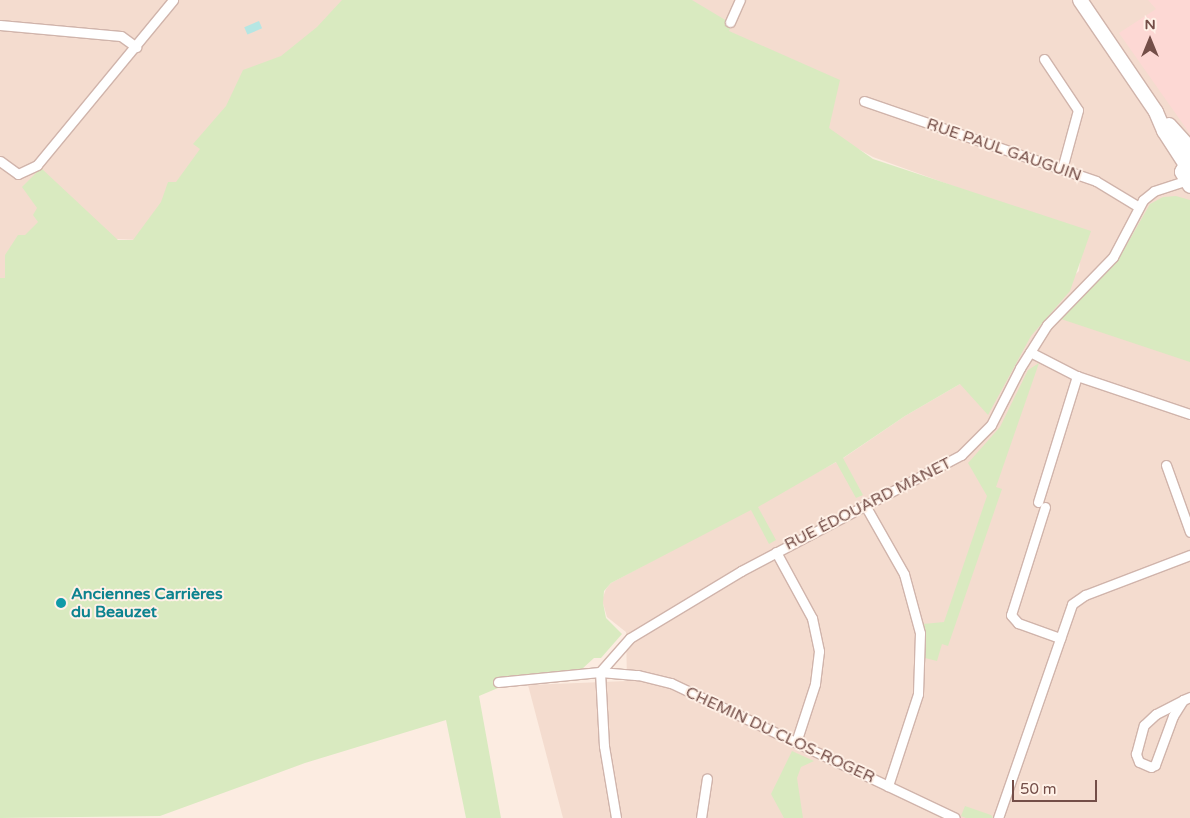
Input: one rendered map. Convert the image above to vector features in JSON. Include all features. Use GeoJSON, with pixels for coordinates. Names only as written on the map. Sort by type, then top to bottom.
{"type":"FeatureCollection","features":[{"type":"Feature","properties":{"kind":"main road"},"geometry":{"type":"LineString","coordinates":[[1080,0],[1156,112],[1190,148]]}},
{"type":"Feature","properties":{"kind":"main road"},"geometry":{"type":"LineString","coordinates":[[1156,112],[1164,131],[1187,161],[1188,183]]}},
{"type":"Feature","properties":{"kind":"street"},"geometry":{"type":"LineString","coordinates":[[0,161],[21,174],[37,165],[173,0]]}},
{"type":"Feature","properties":{"kind":"street"},"geometry":{"type":"LineString","coordinates":[[730,22],[740,0]]}},
{"type":"Feature","properties":{"kind":"street"},"geometry":{"type":"LineString","coordinates":[[0,24],[121,36],[136,47]]}},
{"type":"Feature","properties":{"kind":"street"},"geometry":{"type":"LineString","coordinates":[[1044,59],[1078,110],[1062,169]]}},
{"type":"Feature","properties":{"kind":"street","name":"RUE PAUL GAUGUIN"},"geometry":{"type":"LineString","coordinates":[[864,102],[1096,181],[1140,207]]}},
{"type":"Feature","properties":{"kind":"street","name":"RUE ÉDOUARD MANET"},"geometry":{"type":"LineString","coordinates":[[600,672],[630,638],[776,552],[866,507],[880,496],[951,462],[972,446],[996,416],[1030,352],[1056,314],[1114,257],[1140,207],[1149,194],[1188,183]]}},
{"type":"Feature","properties":{"kind":"street"},"geometry":{"type":"LineString","coordinates":[[1030,352],[1077,376],[1190,414]]}},
{"type":"Feature","properties":{"kind":"street"},"geometry":{"type":"LineString","coordinates":[[1060,638],[1018,623],[1011,615],[1077,376]]}},
{"type":"Feature","properties":{"kind":"street"},"geometry":{"type":"LineString","coordinates":[[1166,464],[1190,532]]}},
{"type":"Feature","properties":{"kind":"street"},"geometry":{"type":"LineString","coordinates":[[866,507],[904,574],[913,601],[920,639],[917,700],[888,786]]}},
{"type":"Feature","properties":{"kind":"street"},"geometry":{"type":"LineString","coordinates":[[776,552],[812,618],[819,651],[815,684],[796,742]]}},
{"type":"Feature","properties":{"kind":"street"},"geometry":{"type":"LineString","coordinates":[[998,818],[1070,608],[1080,597],[1190,555]]}},
{"type":"Feature","properties":{"kind":"street"},"geometry":{"type":"LineString","coordinates":[[600,672],[604,746],[616,818]]}},
{"type":"Feature","properties":{"kind":"street","name":"CHEMIN DU CLOS-ROGER"},"geometry":{"type":"LineString","coordinates":[[498,682],[600,672],[638,675],[671,683],[955,818]]}},
{"type":"Feature","properties":{"kind":"street"},"geometry":{"type":"LineString","coordinates":[[1186,698],[1173,716],[1155,765],[1151,766],[1140,762],[1136,754],[1144,725],[1186,698]]}},
{"type":"Feature","properties":{"kind":"street"},"geometry":{"type":"LineString","coordinates":[[700,818],[707,778]]}},
{"type":"Feature","properties":{"kind":"shaded area"},"geometry":{"type":"Polygon","coordinates":[[[0,0],[363,0],[232,131],[161,221],[140,240],[49,236],[8,278],[0,278],[0,0]]]}},
{"type":"Feature","properties":{"kind":"shaded area"},"geometry":{"type":"Polygon","coordinates":[[[632,0],[1190,0],[1190,818],[563,818],[528,685],[627,681],[626,632],[607,617],[602,600],[606,589],[611,583],[842,459],[905,416],[960,384],[1079,271],[1083,233],[873,157],[809,122],[632,0]]]}},
{"type":"Feature","properties":{"kind":"shaded area"},"geometry":{"type":"Polygon","coordinates":[[[1148,0],[1190,0],[1190,134],[1119,33],[1156,9],[1148,0]]]}},
{"type":"Feature","properties":{"kind":"green space"},"geometry":{"type":"Polygon","coordinates":[[[342,0],[692,0],[732,24],[729,31],[840,80],[829,128],[873,159],[1091,231],[1070,291],[1031,336],[988,415],[960,384],[905,416],[843,458],[863,495],[856,498],[836,462],[758,507],[776,540],[769,544],[751,510],[611,583],[604,591],[603,603],[606,618],[622,634],[601,658],[594,658],[582,669],[511,676],[498,688],[479,696],[501,818],[466,818],[446,720],[305,763],[160,816],[0,818],[0,278],[5,278],[5,255],[18,235],[25,235],[38,222],[33,215],[37,208],[22,187],[41,168],[118,240],[133,240],[161,202],[168,182],[176,182],[200,149],[193,144],[226,106],[243,70],[281,56],[317,27],[342,0]]]}},
{"type":"Feature","properties":{"kind":"green space"},"geometry":{"type":"Polygon","coordinates":[[[1176,196],[1190,200],[1190,362],[1061,319],[1118,260],[1150,204],[1163,197],[1176,196]]]}},
{"type":"Feature","properties":{"kind":"green space"},"geometry":{"type":"Polygon","coordinates":[[[1039,363],[996,487],[1002,489],[948,646],[942,644],[937,661],[925,658],[923,624],[944,622],[987,496],[968,463],[1000,427],[1028,370],[1039,363]]]}},
{"type":"Feature","properties":{"kind":"green space"},"geometry":{"type":"Polygon","coordinates":[[[792,751],[814,761],[801,767],[797,778],[803,818],[784,818],[771,794],[792,751]]]}},
{"type":"Feature","properties":{"kind":"green space"},"geometry":{"type":"Polygon","coordinates":[[[965,806],[991,815],[993,818],[966,818],[961,816],[965,806]]]}},
{"type":"Feature","properties":{"kind":"water"},"geometry":{"type":"Polygon","coordinates":[[[259,21],[262,28],[247,35],[244,27],[259,21]]]}},
{"type":"Feature","properties":{"kind":"place","name":"Anciennes Carrières du Beauzet"},"geometry":{"type":"Point","coordinates":[61,603]}}]}
